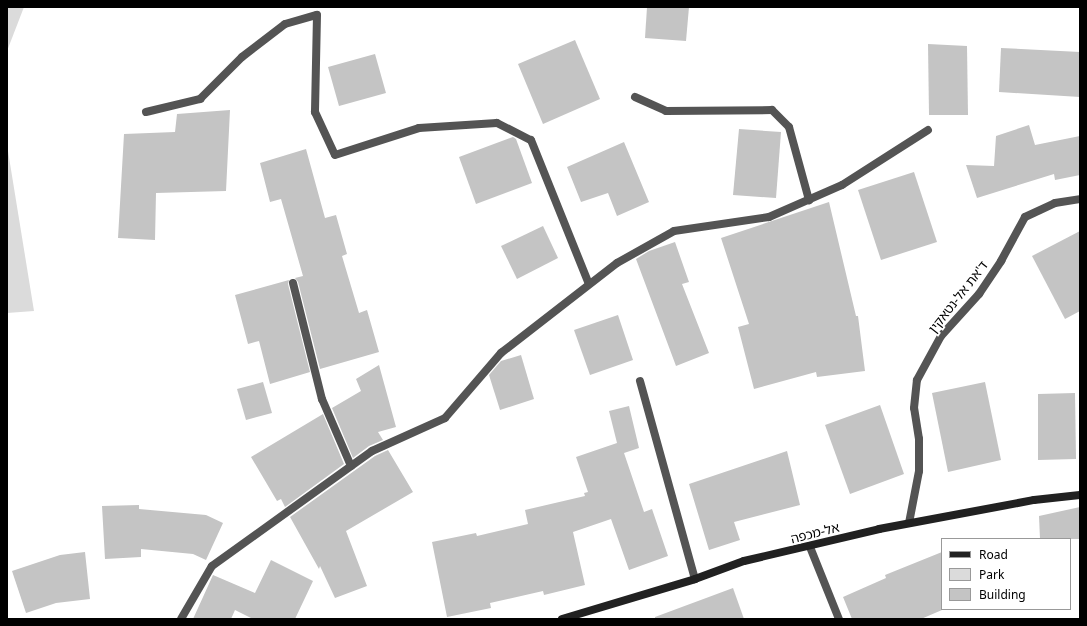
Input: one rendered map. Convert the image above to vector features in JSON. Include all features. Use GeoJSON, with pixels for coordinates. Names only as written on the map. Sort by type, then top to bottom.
{"type":"FeatureCollection","features":[{"type":"Feature","properties":{"kind":"street"},"geometry":{"type":"LineString","coordinates":[[146,112],[200,99],[242,57],[285,24],[317,15],[315,112],[335,155],[419,128],[497,123],[531,140],[589,284]]}},
{"type":"Feature","properties":{"kind":"street"},"geometry":{"type":"LineString","coordinates":[[635,97],[666,112],[772,110],[789,127],[809,200]]}},
{"type":"Feature","properties":{"kind":"street"},"geometry":{"type":"LineString","coordinates":[[181,619],[212,566],[372,451],[445,418],[501,353],[617,263],[674,231],[769,217],[809,200],[842,185],[928,130]]}},
{"type":"Feature","properties":{"kind":"street","name":"ד'את אל-נטאקין"},"geometry":{"type":"LineString","coordinates":[[909,523],[919,471],[920,439],[914,408],[917,380],[941,336],[979,294],[1001,261],[1025,217],[1055,203],[1080,199]]}},
{"type":"Feature","properties":{"kind":"street"},"geometry":{"type":"LineString","coordinates":[[293,283],[322,399],[351,466]]}},
{"type":"Feature","properties":{"kind":"street"},"geometry":{"type":"LineString","coordinates":[[640,381],[696,579]]}},
{"type":"Feature","properties":{"kind":"street","name":"אל-מכפה"},"geometry":{"type":"LineString","coordinates":[[562,619],[696,579],[744,562],[879,529],[1034,500],[1080,495]]}},
{"type":"Feature","properties":{"kind":"street"},"geometry":{"type":"LineString","coordinates":[[810,547],[838,619]]}},
{"type":"Feature","properties":{"kind":"green space"},"geometry":{"type":"Polygon","coordinates":[[[7,7],[24,7],[7,51],[7,7]]]}},
{"type":"Feature","properties":{"kind":"green space"},"geometry":{"type":"Polygon","coordinates":[[[7,145],[34,311],[7,313],[7,145]]]}},
{"type":"Feature","properties":{"kind":"building"},"geometry":{"type":"Polygon","coordinates":[[[647,7],[689,7],[686,41],[645,38],[647,7]]]}},
{"type":"Feature","properties":{"kind":"building"},"geometry":{"type":"Polygon","coordinates":[[[575,40],[600,99],[543,124],[518,64],[575,40]]]}},
{"type":"Feature","properties":{"kind":"building"},"geometry":{"type":"Polygon","coordinates":[[[928,44],[967,46],[968,115],[929,115],[928,44]]]}},
{"type":"Feature","properties":{"kind":"building"},"geometry":{"type":"Polygon","coordinates":[[[1001,48],[1080,52],[1080,97],[999,92],[1001,48]]]}},
{"type":"Feature","properties":{"kind":"building"},"geometry":{"type":"Polygon","coordinates":[[[375,54],[386,93],[339,106],[328,67],[375,54]]]}},
{"type":"Feature","properties":{"kind":"building"},"geometry":{"type":"Polygon","coordinates":[[[230,110],[226,191],[156,193],[155,240],[118,238],[124,134],[175,132],[177,114],[230,110]]]}},
{"type":"Feature","properties":{"kind":"building"},"geometry":{"type":"Polygon","coordinates":[[[1029,125],[1035,145],[1080,136],[1080,175],[1055,180],[1054,174],[977,198],[966,165],[994,166],[996,136],[1029,125]]]}},
{"type":"Feature","properties":{"kind":"building"},"geometry":{"type":"Polygon","coordinates":[[[739,129],[781,132],[776,198],[733,195],[739,129]]]}},
{"type":"Feature","properties":{"kind":"building"},"geometry":{"type":"Polygon","coordinates":[[[513,137],[516,139],[532,183],[476,204],[459,157],[513,137]]]}},
{"type":"Feature","properties":{"kind":"building"},"geometry":{"type":"Polygon","coordinates":[[[624,142],[649,202],[617,216],[608,193],[581,202],[567,167],[624,142]]]}},
{"type":"Feature","properties":{"kind":"building"},"geometry":{"type":"Polygon","coordinates":[[[306,149],[325,218],[336,215],[347,254],[342,256],[359,313],[367,310],[379,352],[320,369],[298,282],[295,278],[303,276],[281,199],[270,202],[260,163],[306,149]]]}},
{"type":"Feature","properties":{"kind":"building"},"geometry":{"type":"Polygon","coordinates":[[[914,172],[937,242],[881,260],[858,190],[914,172]]]}},
{"type":"Feature","properties":{"kind":"building"},"geometry":{"type":"Polygon","coordinates":[[[829,202],[856,316],[858,316],[865,371],[817,377],[816,372],[754,389],[738,327],[749,324],[721,238],[829,202]]]}},
{"type":"Feature","properties":{"kind":"building"},"geometry":{"type":"Polygon","coordinates":[[[543,226],[558,258],[517,279],[501,246],[543,226]]]}},
{"type":"Feature","properties":{"kind":"building"},"geometry":{"type":"Polygon","coordinates":[[[1080,231],[1080,311],[1065,319],[1032,256],[1080,231]]]}},
{"type":"Feature","properties":{"kind":"building"},"geometry":{"type":"Polygon","coordinates":[[[675,242],[689,282],[682,284],[709,353],[676,366],[636,259],[649,251],[675,242]]]}},
{"type":"Feature","properties":{"kind":"building"},"geometry":{"type":"Polygon","coordinates":[[[289,280],[288,284],[310,372],[270,384],[259,341],[248,344],[235,295],[289,280]]]}},
{"type":"Feature","properties":{"kind":"building"},"geometry":{"type":"Polygon","coordinates":[[[618,315],[633,360],[590,375],[574,330],[618,315]]]}},
{"type":"Feature","properties":{"kind":"building"},"geometry":{"type":"Polygon","coordinates":[[[521,355],[534,399],[500,410],[489,375],[501,361],[521,355]]]}},
{"type":"Feature","properties":{"kind":"building"},"geometry":{"type":"Polygon","coordinates":[[[379,365],[396,427],[378,432],[383,440],[369,446],[353,458],[332,408],[361,391],[356,379],[379,365]]]}},
{"type":"Feature","properties":{"kind":"building"},"geometry":{"type":"Polygon","coordinates":[[[263,382],[272,413],[246,420],[237,389],[263,382]]]}},
{"type":"Feature","properties":{"kind":"building"},"geometry":{"type":"Polygon","coordinates":[[[985,382],[1001,460],[948,472],[932,393],[985,382]]]}},
{"type":"Feature","properties":{"kind":"building"},"geometry":{"type":"Polygon","coordinates":[[[1075,393],[1076,459],[1038,460],[1038,394],[1075,393]]]}},
{"type":"Feature","properties":{"kind":"building"},"geometry":{"type":"Polygon","coordinates":[[[880,405],[904,474],[850,494],[825,425],[880,405]]]}},
{"type":"Feature","properties":{"kind":"building"},"geometry":{"type":"Polygon","coordinates":[[[629,406],[639,448],[624,453],[644,512],[652,509],[668,556],[629,570],[611,519],[573,532],[585,585],[544,595],[543,591],[490,603],[491,608],[447,617],[432,542],[476,533],[477,536],[528,524],[525,510],[585,496],[584,493],[588,492],[576,457],[617,443],[609,411],[629,406]]]}},
{"type":"Feature","properties":{"kind":"building"},"geometry":{"type":"Polygon","coordinates":[[[323,414],[344,464],[285,507],[281,499],[277,501],[251,457],[323,414]]]}},
{"type":"Feature","properties":{"kind":"building"},"geometry":{"type":"Polygon","coordinates":[[[388,450],[413,492],[346,531],[367,586],[335,598],[320,566],[319,569],[290,517],[375,456],[388,450]]]}},
{"type":"Feature","properties":{"kind":"building"},"geometry":{"type":"Polygon","coordinates":[[[787,451],[800,505],[734,522],[740,540],[709,550],[689,484],[787,451]]]}},
{"type":"Feature","properties":{"kind":"building"},"geometry":{"type":"Polygon","coordinates":[[[139,505],[139,509],[206,515],[223,523],[206,560],[193,554],[141,549],[141,557],[105,559],[102,506],[139,505]]]}},
{"type":"Feature","properties":{"kind":"building"},"geometry":{"type":"Polygon","coordinates":[[[1080,507],[1080,539],[1040,538],[1039,516],[1080,507]]]}},
{"type":"Feature","properties":{"kind":"building"},"geometry":{"type":"Polygon","coordinates":[[[85,552],[90,599],[56,603],[26,613],[12,571],[60,555],[85,552]]]}},
{"type":"Feature","properties":{"kind":"building"},"geometry":{"type":"Polygon","coordinates":[[[941,552],[942,610],[921,619],[852,619],[843,597],[886,578],[885,575],[941,552]]]}},
{"type":"Feature","properties":{"kind":"building"},"geometry":{"type":"Polygon","coordinates":[[[271,560],[313,581],[295,619],[253,619],[235,610],[231,619],[193,619],[213,575],[255,593],[271,560]]]}},
{"type":"Feature","properties":{"kind":"building"},"geometry":{"type":"Polygon","coordinates":[[[733,588],[744,619],[655,619],[655,617],[733,588]]]}}]}
